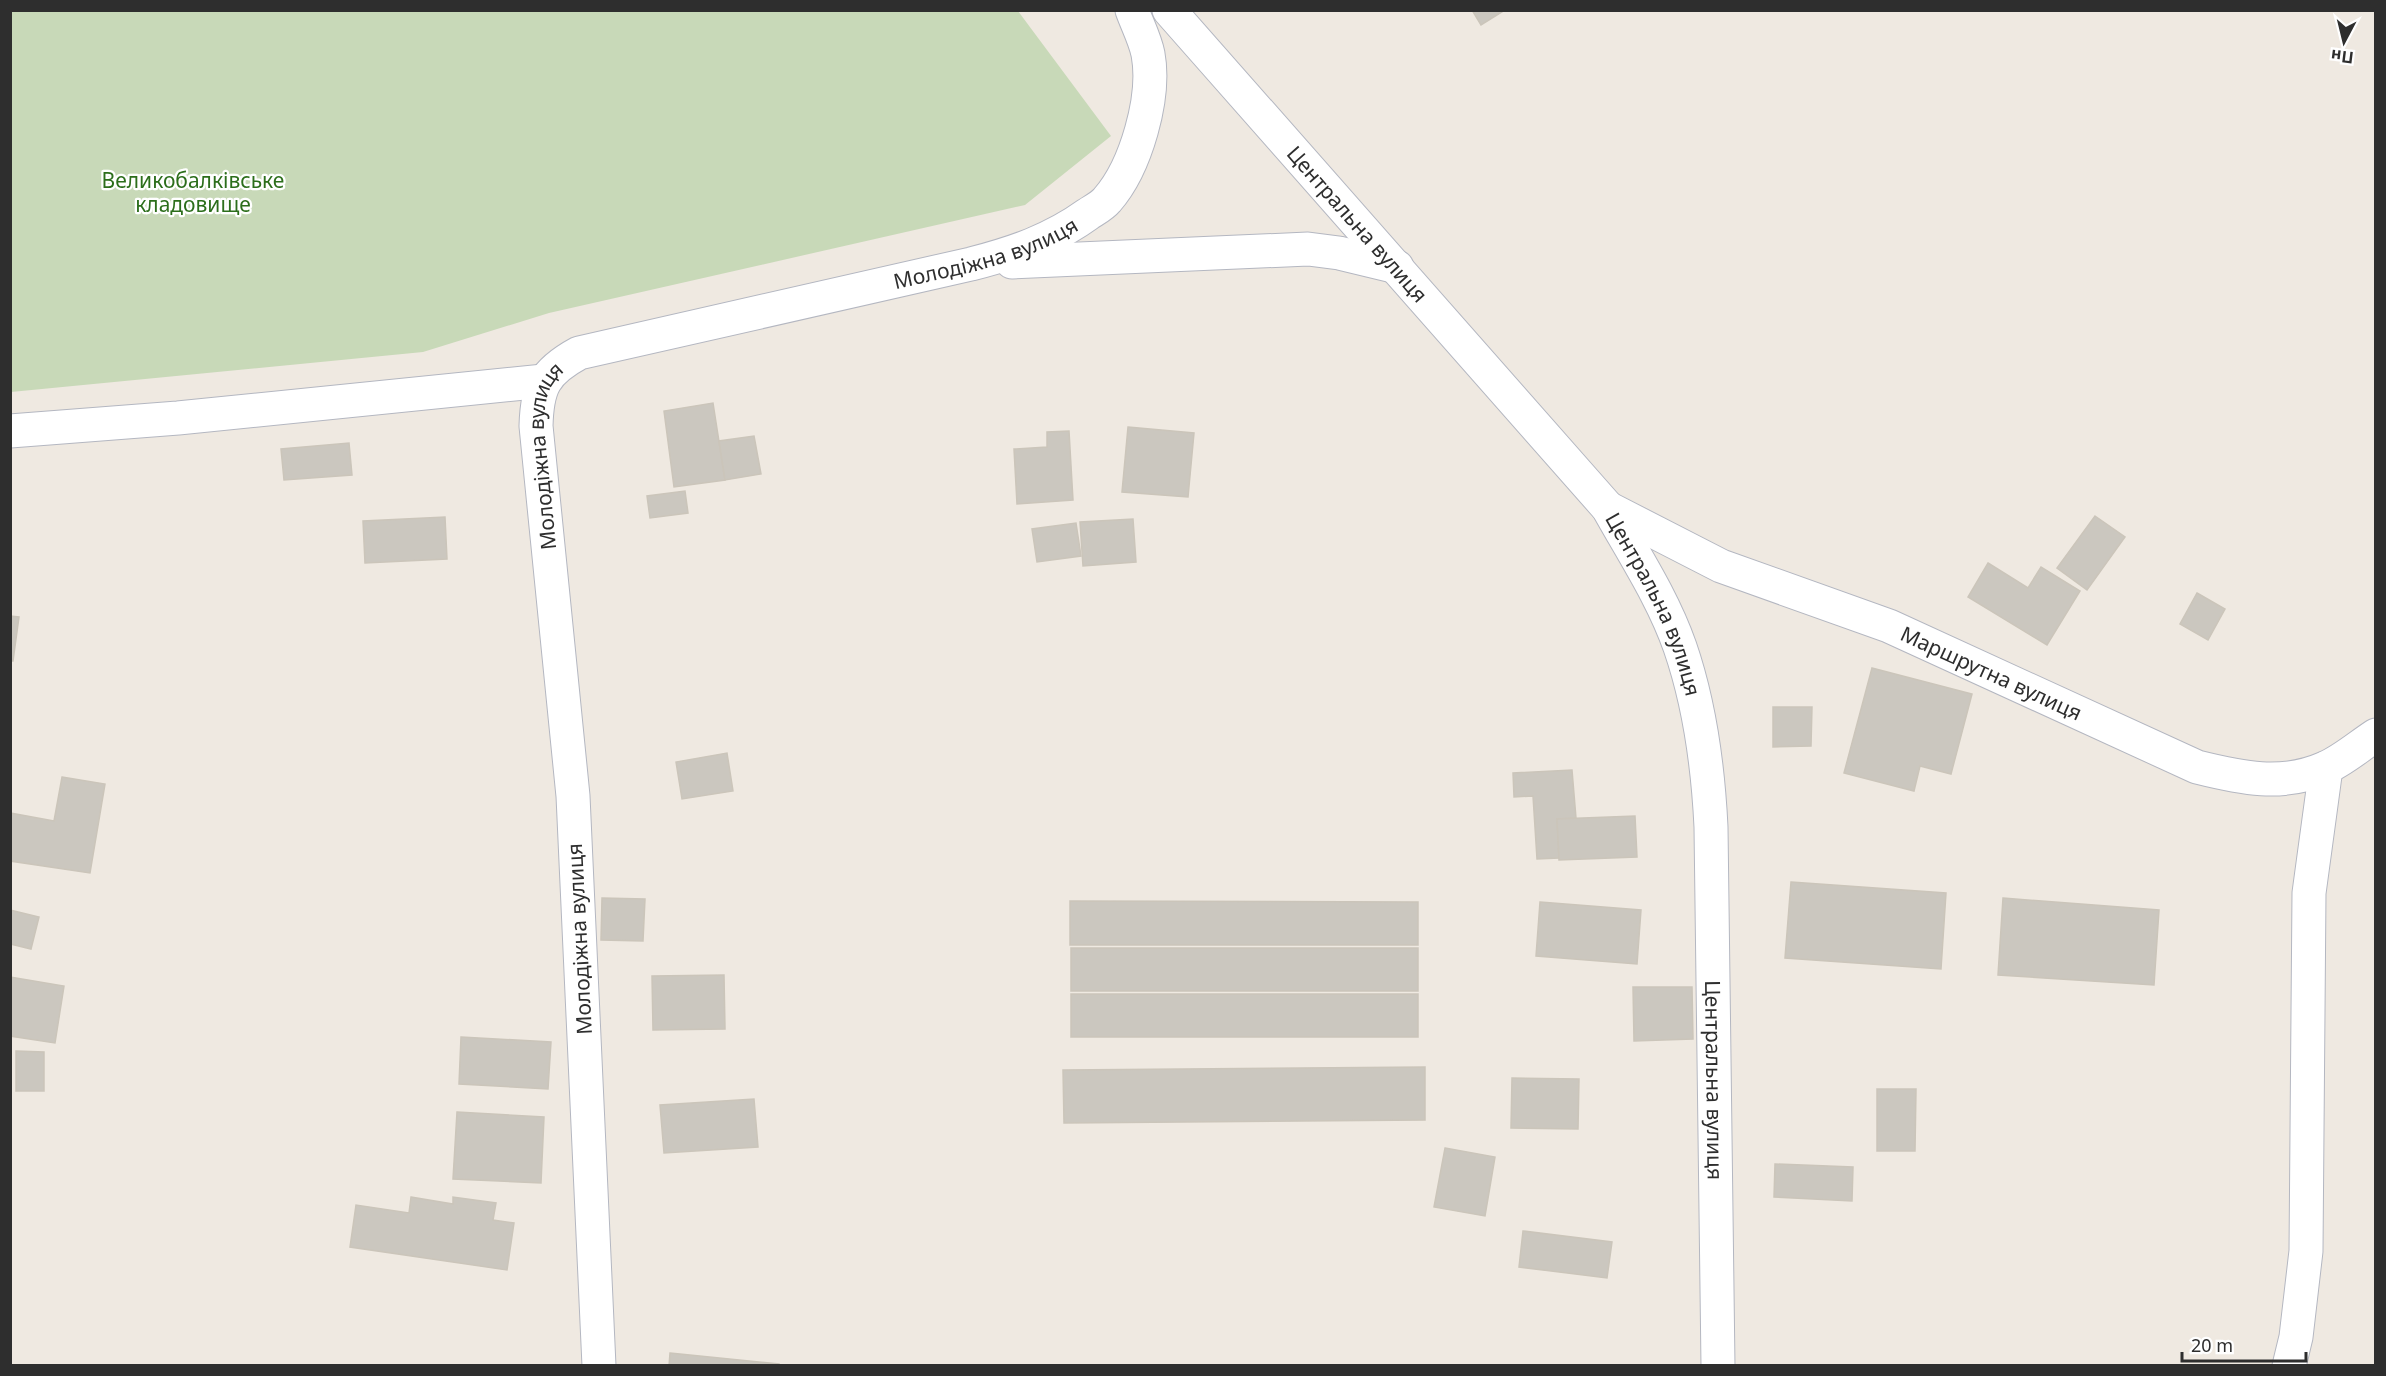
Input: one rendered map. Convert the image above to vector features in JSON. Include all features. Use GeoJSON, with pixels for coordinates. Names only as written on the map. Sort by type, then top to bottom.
{"type":"FeatureCollection","features":[{"type":"Feature","properties":{"kind":"street","name":"Молодіжна вулиця"},"geometry":{"type":"LineString","coordinates":[[598,1365],[573,796],[536,426],[537,402],[544,381],[558,365],[579,353],[972,264],[1023,250],[1069,228],[1106,201],[1127,167],[1142,128],[1148,93],[1148,54],[1132,10]]}},
{"type":"Feature","properties":{"kind":"street","name":"Центральна вулиця"},"geometry":{"type":"LineString","coordinates":[[1169,10],[1608,508],[1659,601],[1680,646],[1708,760],[1711,826],[1718,1365]]}},
{"type":"Feature","properties":{"kind":"street"},"geometry":{"type":"LineString","coordinates":[[972,264],[1308,249],[1339,253],[1397,267]]}},
{"type":"Feature","properties":{"kind":"street"},"geometry":{"type":"LineString","coordinates":[[10,431],[178,418],[544,381]]}},
{"type":"Feature","properties":{"kind":"street","name":"Маршрутна вулиця"},"geometry":{"type":"LineString","coordinates":[[1608,508],[1721,566],[1889,626],[2197,767],[2243,778],[2284,780],[2326,768],[2376,735]]}},
{"type":"Feature","properties":{"kind":"street"},"geometry":{"type":"LineString","coordinates":[[2289,1365],[2296,1337],[2306,1251],[2309,893],[2326,768]]}},
{"type":"Feature","properties":{"kind":"green space","name":"Великобалківське кладовище"},"geometry":{"type":"Polygon","coordinates":[[[11,10],[1018,11],[1111,136],[1025,205],[549,313],[423,352],[11,392],[11,10]]]}},
{"type":"Feature","properties":{"kind":"building"},"geometry":{"type":"Polygon","coordinates":[[[1472,10],[1505,10],[1481,25],[1472,10]]]}},
{"type":"Feature","properties":{"kind":"building"},"geometry":{"type":"Polygon","coordinates":[[[713,403],[725,480],[674,487],[664,411],[713,403]]]}},
{"type":"Feature","properties":{"kind":"building"},"geometry":{"type":"Polygon","coordinates":[[[1128,427],[1194,433],[1188,497],[1122,492],[1128,427]]]}},
{"type":"Feature","properties":{"kind":"building"},"geometry":{"type":"Polygon","coordinates":[[[1069,431],[1073,500],[1017,504],[1014,449],[1047,447],[1047,432],[1069,431]]]}},
{"type":"Feature","properties":{"kind":"building"},"geometry":{"type":"Polygon","coordinates":[[[754,436],[761,474],[725,480],[719,441],[754,436]]]}},
{"type":"Feature","properties":{"kind":"building"},"geometry":{"type":"Polygon","coordinates":[[[349,443],[352,475],[284,480],[281,449],[349,443]]]}},
{"type":"Feature","properties":{"kind":"building"},"geometry":{"type":"Polygon","coordinates":[[[685,491],[688,513],[650,518],[647,496],[685,491]]]}},
{"type":"Feature","properties":{"kind":"building"},"geometry":{"type":"Polygon","coordinates":[[[2095,516],[2125,537],[2087,590],[2057,568],[2095,516]]]}},
{"type":"Feature","properties":{"kind":"building"},"geometry":{"type":"Polygon","coordinates":[[[445,517],[447,559],[365,563],[363,521],[445,517]]]}},
{"type":"Feature","properties":{"kind":"building"},"geometry":{"type":"Polygon","coordinates":[[[1133,519],[1136,562],[1083,566],[1080,522],[1133,519]]]}},
{"type":"Feature","properties":{"kind":"building"},"geometry":{"type":"Polygon","coordinates":[[[1076,523],[1081,556],[1037,562],[1032,529],[1076,523]]]}},
{"type":"Feature","properties":{"kind":"building"},"geometry":{"type":"Polygon","coordinates":[[[1988,563],[2028,588],[2041,567],[2080,591],[2047,645],[1968,597],[1988,563]]]}},
{"type":"Feature","properties":{"kind":"building"},"geometry":{"type":"Polygon","coordinates":[[[2197,593],[2225,609],[2208,640],[2180,624],[2197,593]]]}},
{"type":"Feature","properties":{"kind":"building"},"geometry":{"type":"Polygon","coordinates":[[[10,616],[19,617],[13,661],[10,661],[10,616]]]}},
{"type":"Feature","properties":{"kind":"building"},"geometry":{"type":"Polygon","coordinates":[[[1872,668],[1972,694],[1951,774],[1920,766],[1914,791],[1844,773],[1872,668]]]}},
{"type":"Feature","properties":{"kind":"building"},"geometry":{"type":"Polygon","coordinates":[[[1773,707],[1812,707],[1811,746],[1773,747],[1773,707]]]}},
{"type":"Feature","properties":{"kind":"building"},"geometry":{"type":"Polygon","coordinates":[[[727,753],[733,791],[682,799],[676,762],[727,753]]]}},
{"type":"Feature","properties":{"kind":"building"},"geometry":{"type":"Polygon","coordinates":[[[1572,770],[1576,818],[1557,819],[1559,858],[1537,859],[1533,796],[1514,797],[1513,773],[1572,770]]]}},
{"type":"Feature","properties":{"kind":"building"},"geometry":{"type":"Polygon","coordinates":[[[62,777],[105,784],[90,873],[10,861],[10,813],[54,821],[62,777]]]}},
{"type":"Feature","properties":{"kind":"building"},"geometry":{"type":"Polygon","coordinates":[[[1635,816],[1637,857],[1559,860],[1557,819],[1635,816]]]}},
{"type":"Feature","properties":{"kind":"building"},"geometry":{"type":"Polygon","coordinates":[[[1791,882],[1946,893],[1941,969],[1785,958],[1791,882]]]}},
{"type":"Feature","properties":{"kind":"building"},"geometry":{"type":"Polygon","coordinates":[[[602,898],[645,899],[643,941],[601,940],[602,898]]]}},
{"type":"Feature","properties":{"kind":"building"},"geometry":{"type":"Polygon","coordinates":[[[2003,898],[2159,910],[2154,985],[1998,975],[2003,898]]]}},
{"type":"Feature","properties":{"kind":"building"},"geometry":{"type":"Polygon","coordinates":[[[1070,901],[1418,902],[1418,945],[1070,945],[1070,901]]]}},
{"type":"Feature","properties":{"kind":"building"},"geometry":{"type":"Polygon","coordinates":[[[1540,902],[1641,910],[1637,964],[1536,956],[1540,902]]]}},
{"type":"Feature","properties":{"kind":"building"},"geometry":{"type":"Polygon","coordinates":[[[10,910],[39,917],[31,949],[10,944],[10,910]]]}},
{"type":"Feature","properties":{"kind":"building"},"geometry":{"type":"Polygon","coordinates":[[[1071,948],[1418,948],[1418,991],[1071,991],[1071,948]]]}},
{"type":"Feature","properties":{"kind":"building"},"geometry":{"type":"Polygon","coordinates":[[[724,975],[725,1029],[653,1030],[652,976],[724,975]]]}},
{"type":"Feature","properties":{"kind":"building"},"geometry":{"type":"Polygon","coordinates":[[[10,977],[64,986],[55,1043],[10,1036],[10,977]]]}},
{"type":"Feature","properties":{"kind":"building"},"geometry":{"type":"Polygon","coordinates":[[[1633,987],[1692,987],[1693,1039],[1634,1041],[1633,987]]]}},
{"type":"Feature","properties":{"kind":"building"},"geometry":{"type":"Polygon","coordinates":[[[1071,994],[1418,994],[1418,1037],[1071,1037],[1071,994]]]}},
{"type":"Feature","properties":{"kind":"building"},"geometry":{"type":"Polygon","coordinates":[[[461,1037],[551,1042],[548,1089],[459,1084],[461,1037]]]}},
{"type":"Feature","properties":{"kind":"building"},"geometry":{"type":"Polygon","coordinates":[[[16,1051],[44,1052],[44,1091],[16,1091],[16,1051]]]}},
{"type":"Feature","properties":{"kind":"building"},"geometry":{"type":"Polygon","coordinates":[[[1425,1067],[1425,1120],[1064,1123],[1063,1070],[1425,1067]]]}},
{"type":"Feature","properties":{"kind":"building"},"geometry":{"type":"Polygon","coordinates":[[[1512,1078],[1579,1079],[1578,1129],[1511,1128],[1512,1078]]]}},
{"type":"Feature","properties":{"kind":"building"},"geometry":{"type":"Polygon","coordinates":[[[1877,1089],[1916,1089],[1915,1151],[1877,1151],[1877,1089]]]}},
{"type":"Feature","properties":{"kind":"building"},"geometry":{"type":"Polygon","coordinates":[[[754,1099],[758,1147],[664,1153],[660,1105],[754,1099]]]}},
{"type":"Feature","properties":{"kind":"building"},"geometry":{"type":"Polygon","coordinates":[[[457,1112],[544,1117],[541,1183],[453,1179],[457,1112]]]}},
{"type":"Feature","properties":{"kind":"building"},"geometry":{"type":"Polygon","coordinates":[[[1445,1148],[1495,1157],[1485,1216],[1434,1207],[1445,1148]]]}},
{"type":"Feature","properties":{"kind":"building"},"geometry":{"type":"Polygon","coordinates":[[[1775,1164],[1853,1167],[1852,1201],[1774,1197],[1775,1164]]]}},
{"type":"Feature","properties":{"kind":"building"},"geometry":{"type":"Polygon","coordinates":[[[411,1197],[453,1204],[453,1197],[496,1203],[493,1220],[514,1223],[507,1270],[350,1247],[356,1205],[409,1213],[411,1197]]]}},
{"type":"Feature","properties":{"kind":"building"},"geometry":{"type":"Polygon","coordinates":[[[1523,1231],[1612,1242],[1607,1278],[1519,1267],[1523,1231]]]}},
{"type":"Feature","properties":{"kind":"building"},"geometry":{"type":"Polygon","coordinates":[[[670,1353],[779,1364],[779,1366],[669,1366],[670,1353]]]}}]}
